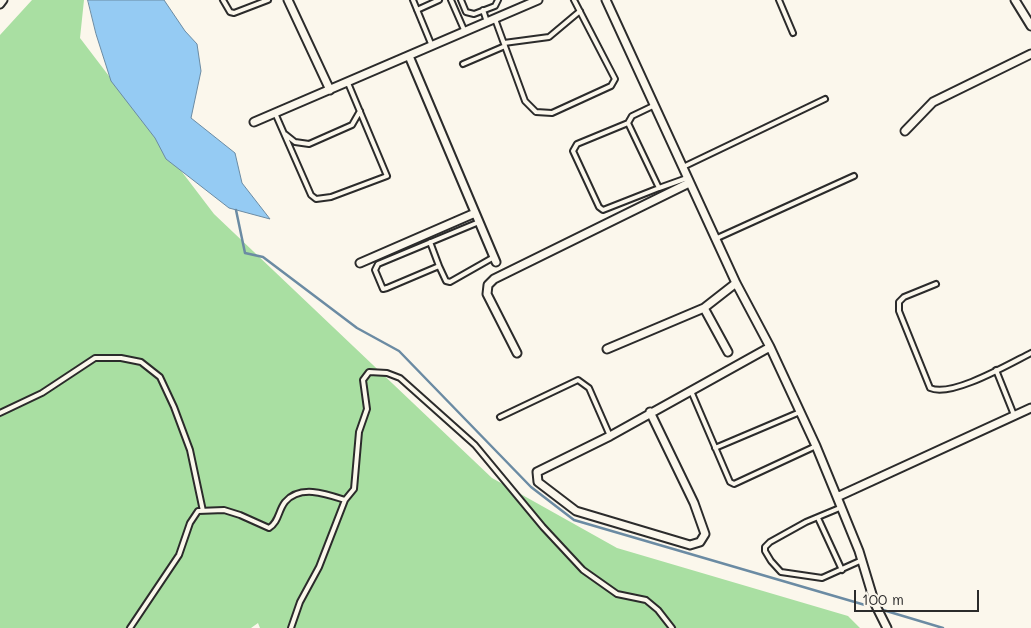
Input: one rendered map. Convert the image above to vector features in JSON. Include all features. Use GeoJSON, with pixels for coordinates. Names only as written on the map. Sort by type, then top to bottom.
{"type":"FeatureCollection","features":[{"type":"Feature","properties":{"kind":"street"},"geometry":{"type":"LineString","coordinates":[[0,4],[3,0]]}},
{"type":"Feature","properties":{"kind":"street"},"geometry":{"type":"LineString","coordinates":[[288,0],[330,90]]}},
{"type":"Feature","properties":{"kind":"street"},"geometry":{"type":"LineString","coordinates":[[254,122],[495,19],[525,3],[538,0]]}},
{"type":"Feature","properties":{"kind":"street"},"geometry":{"type":"LineString","coordinates":[[606,0],[715,239],[770,347],[816,446],[843,507],[885,625],[890,628]]}},
{"type":"Feature","properties":{"kind":"street"},"geometry":{"type":"LineString","coordinates":[[1015,0],[1031,26]]}},
{"type":"Feature","properties":{"kind":"street"},"geometry":{"type":"LineString","coordinates":[[905,131],[934,102],[1031,54]]}},
{"type":"Feature","properties":{"kind":"street"},"geometry":{"type":"LineString","coordinates":[[409,56],[495,259]]}},
{"type":"Feature","properties":{"kind":"street"},"geometry":{"type":"LineString","coordinates":[[517,353],[487,294],[488,285],[494,279],[688,181]]}},
{"type":"Feature","properties":{"kind":"street"},"geometry":{"type":"LineString","coordinates":[[360,263],[475,213]]}},
{"type":"Feature","properties":{"kind":"street"},"geometry":{"type":"LineString","coordinates":[[607,349],[704,308],[736,283]]}},
{"type":"Feature","properties":{"kind":"street"},"geometry":{"type":"LineString","coordinates":[[704,308],[728,352]]}},
{"type":"Feature","properties":{"kind":"street"},"geometry":{"type":"LineString","coordinates":[[650,412],[694,503],[705,534],[700,542],[690,545],[576,510],[538,482],[537,472],[610,436],[650,412],[770,347]]}},
{"type":"Feature","properties":{"kind":"street"},"geometry":{"type":"LineString","coordinates":[[837,497],[1031,408]]}},
{"type":"Feature","properties":{"kind":"lane"},"geometry":{"type":"LineString","coordinates":[[223,0],[230,12],[234,13],[268,0]]}},
{"type":"Feature","properties":{"kind":"lane"},"geometry":{"type":"LineString","coordinates":[[412,0],[432,46]]}},
{"type":"Feature","properties":{"kind":"lane"},"geometry":{"type":"LineString","coordinates":[[417,10],[439,0]]}},
{"type":"Feature","properties":{"kind":"lane"},"geometry":{"type":"LineString","coordinates":[[451,0],[465,32]]}},
{"type":"Feature","properties":{"kind":"lane"},"geometry":{"type":"LineString","coordinates":[[461,0],[469,14],[495,6],[498,0]]}},
{"type":"Feature","properties":{"kind":"lane"},"geometry":{"type":"LineString","coordinates":[[495,19],[525,101],[536,112],[552,113],[611,86],[614,76],[574,0]]}},
{"type":"Feature","properties":{"kind":"lane"},"geometry":{"type":"LineString","coordinates":[[779,0],[793,33]]}},
{"type":"Feature","properties":{"kind":"lane"},"geometry":{"type":"LineString","coordinates":[[483,10],[487,22]]}},
{"type":"Feature","properties":{"kind":"lane"},"geometry":{"type":"LineString","coordinates":[[463,64],[504,45],[528,42],[549,36],[580,10]]}},
{"type":"Feature","properties":{"kind":"lane"},"geometry":{"type":"LineString","coordinates":[[275,113],[310,195],[316,199],[331,197],[387,176],[348,82]]}},
{"type":"Feature","properties":{"kind":"lane"},"geometry":{"type":"LineString","coordinates":[[683,168],[825,99]]}},
{"type":"Feature","properties":{"kind":"lane"},"geometry":{"type":"LineString","coordinates":[[655,105],[632,116],[628,123],[577,144],[574,148],[599,207],[606,210],[659,188],[688,181]]}},
{"type":"Feature","properties":{"kind":"lane"},"geometry":{"type":"LineString","coordinates":[[284,133],[295,142],[309,144],[352,125],[360,111]]}},
{"type":"Feature","properties":{"kind":"lane"},"geometry":{"type":"LineString","coordinates":[[628,123],[659,188]]}},
{"type":"Feature","properties":{"kind":"lane"},"geometry":{"type":"LineString","coordinates":[[715,239],[854,176]]}},
{"type":"Feature","properties":{"kind":"lane"},"geometry":{"type":"LineString","coordinates":[[439,266],[387,288],[380,286],[375,270],[378,264],[479,222]]}},
{"type":"Feature","properties":{"kind":"lane"},"geometry":{"type":"LineString","coordinates":[[430,242],[446,281],[450,282],[495,259]]}},
{"type":"Feature","properties":{"kind":"lane"},"geometry":{"type":"LineString","coordinates":[[936,284],[904,297],[899,302],[899,311],[930,388],[937,392],[953,388],[1031,353]]}},
{"type":"Feature","properties":{"kind":"lane"},"geometry":{"type":"LineString","coordinates":[[0,413],[42,393],[95,358],[121,358],[141,362],[160,377],[174,407],[190,450],[203,511]]}},
{"type":"Feature","properties":{"kind":"lane"},"geometry":{"type":"LineString","coordinates":[[996,370],[1014,415]]}},
{"type":"Feature","properties":{"kind":"lane"},"geometry":{"type":"LineString","coordinates":[[291,628],[300,602],[319,567],[345,500],[354,489],[359,432],[367,409],[363,380],[369,372],[386,373],[400,378],[475,445],[531,514],[583,570],[617,594],[646,600],[658,610],[672,628]]}},
{"type":"Feature","properties":{"kind":"lane"},"geometry":{"type":"LineString","coordinates":[[500,417],[578,380],[589,388],[610,436]]}},
{"type":"Feature","properties":{"kind":"lane"},"geometry":{"type":"LineString","coordinates":[[691,391],[730,482],[734,484],[816,446]]}},
{"type":"Feature","properties":{"kind":"lane"},"geometry":{"type":"LineString","coordinates":[[715,448],[800,412]]}},
{"type":"Feature","properties":{"kind":"lane"},"geometry":{"type":"LineString","coordinates":[[130,628],[179,555],[190,524],[198,511],[224,510],[269,528],[275,524],[286,501],[301,493],[320,491],[345,500]]}},
{"type":"Feature","properties":{"kind":"lane"},"geometry":{"type":"LineString","coordinates":[[843,507],[770,542],[765,546],[765,552],[781,572],[822,578],[862,560]]}},
{"type":"Feature","properties":{"kind":"lane"},"geometry":{"type":"LineString","coordinates":[[818,518],[842,570]]}},
{"type":"Feature","properties":{"kind":"green space"},"geometry":{"type":"Polygon","coordinates":[[[32,0],[84,0],[80,38],[214,214],[492,478],[617,548],[848,616],[860,628],[260,628],[258,623],[251,628],[0,628],[0,35],[32,0]]]}},
{"type":"Feature","properties":{"kind":"water"},"geometry":{"type":"Polygon","coordinates":[[[88,0],[164,0],[185,31],[197,44],[201,71],[191,118],[235,153],[242,183],[270,219],[229,208],[166,159],[155,138],[111,81],[96,34],[88,0]]]}},
{"type":"Feature","properties":{"kind":"waterway"},"geometry":{"type":"LineString","coordinates":[[236,210],[245,253],[263,257],[357,328],[399,351],[531,487],[574,520],[865,605]]}},
{"type":"Feature","properties":{"kind":"waterway"},"geometry":{"type":"LineString","coordinates":[[883,610],[943,628]]}}]}
